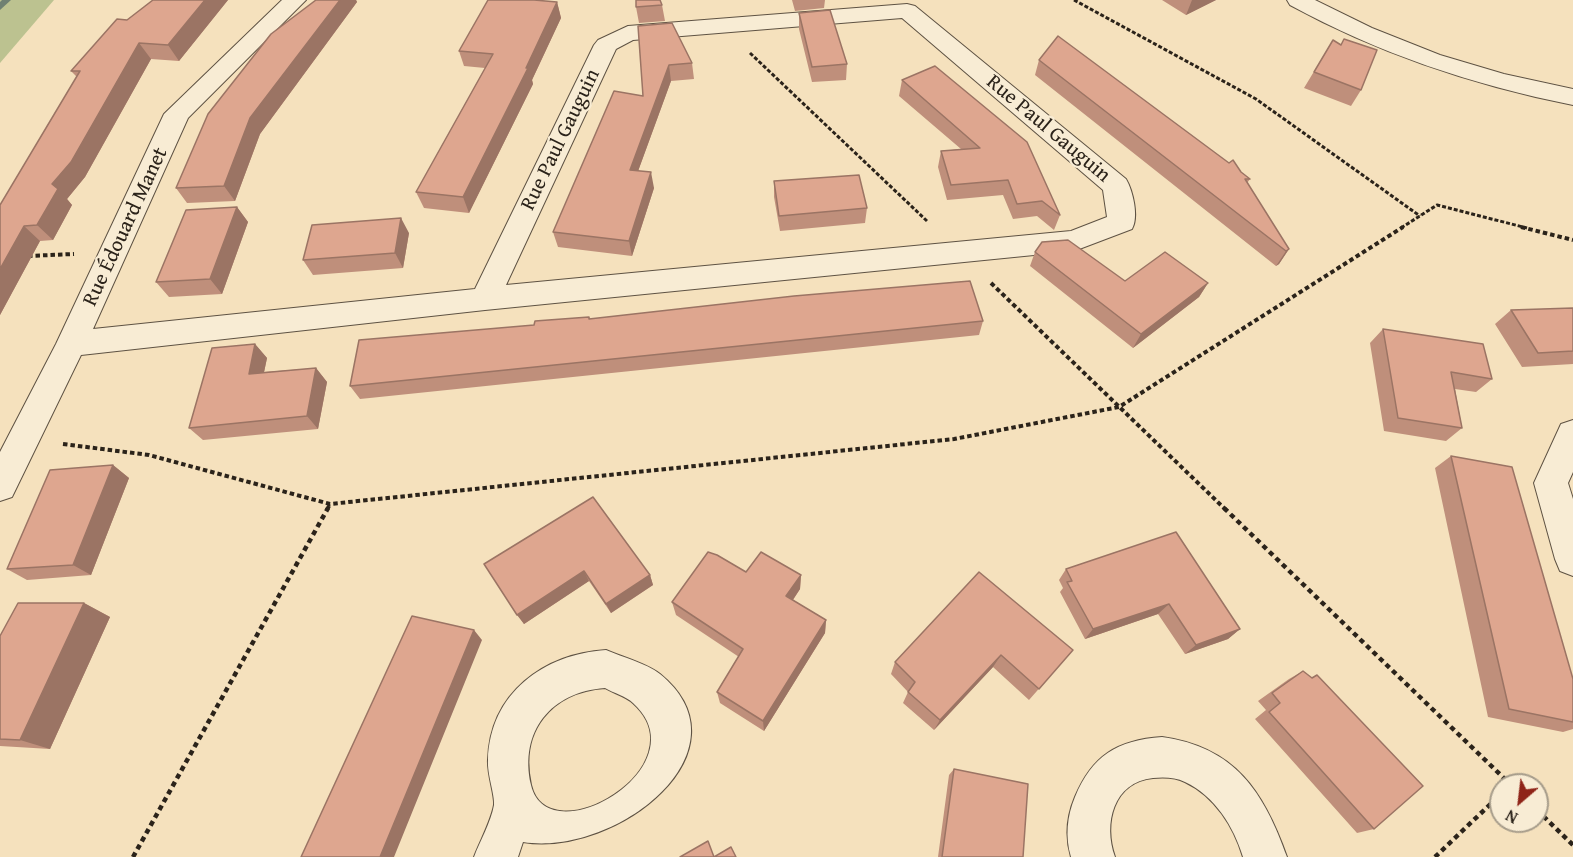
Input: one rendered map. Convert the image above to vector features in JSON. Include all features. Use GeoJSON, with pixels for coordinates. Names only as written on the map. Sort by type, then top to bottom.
{"type":"FeatureCollection","features":[{"type":"Feature","properties":{"kind":"street","name":"Rue Édouard Manet"},"geometry":{"type":"LineString","coordinates":[[0,486],[71,344],[177,114],[295,0]]}},
{"type":"Feature","properties":{"kind":"street"},"geometry":{"type":"LineString","coordinates":[[1298,0],[1336,22],[1423,59],[1531,90],[1573,98]]}},
{"type":"Feature","properties":{"kind":"street","name":"Rue Paul Gauguin"},"geometry":{"type":"LineString","coordinates":[[71,344],[485,299],[1074,241],[1122,222],[1116,186],[907,11],[628,33],[606,45],[485,299]]}},
{"type":"Feature","properties":{"kind":"street"},"geometry":{"type":"LineString","coordinates":[[1573,434],[1551,483],[1573,559]]}},
{"type":"Feature","properties":{"kind":"street"},"geometry":{"type":"LineString","coordinates":[[496,857],[514,804],[507,778],[507,749],[517,722],[533,699],[555,681],[579,671],[606,669],[630,676],[650,690],[665,711],[672,737],[670,766],[659,794],[639,817],[614,834],[585,842],[557,838],[532,825],[514,804]]}},
{"type":"Feature","properties":{"kind":"street"},"geometry":{"type":"LineString","coordinates":[[1093,857],[1088,821],[1096,794],[1111,773],[1132,760],[1159,756],[1187,761],[1214,776],[1237,798],[1256,827],[1265,857]]}},
{"type":"Feature","properties":{"kind":"path"},"geometry":{"type":"LineString","coordinates":[[1074,0],[1256,99],[1420,216]]}},
{"type":"Feature","properties":{"kind":"path"},"geometry":{"type":"LineString","coordinates":[[721,26],[959,252],[1498,773]]}},
{"type":"Feature","properties":{"kind":"path"},"geometry":{"type":"LineString","coordinates":[[24,439],[149,455],[330,504],[954,439],[1119,407],[1437,205],[1573,240]]}},
{"type":"Feature","properties":{"kind":"path"},"geometry":{"type":"LineString","coordinates":[[22,256],[113,254]]}},
{"type":"Feature","properties":{"kind":"path"},"geometry":{"type":"LineString","coordinates":[[133,857],[330,504]]}},
{"type":"Feature","properties":{"kind":"path"},"geometry":{"type":"LineString","coordinates":[[1435,857],[1489,805]]}},
{"type":"Feature","properties":{"kind":"path"},"geometry":{"type":"LineString","coordinates":[[1549,822],[1573,845]]}},
{"type":"Feature","properties":{"kind":"green space"},"geometry":{"type":"Polygon","coordinates":[[[0,0],[54,0],[0,63],[0,0]]]}},
{"type":"Feature","properties":{"kind":"building"},"geometry":{"type":"Polygon","coordinates":[[[153,0],[205,0],[168,45],[139,43],[71,162],[52,184],[58,189],[37,225],[24,226],[0,269],[0,205],[80,71],[71,71],[117,19],[127,20],[153,0]]]}},
{"type":"Feature","properties":{"kind":"building"},"geometry":{"type":"Polygon","coordinates":[[[316,0],[340,0],[250,118],[224,186],[176,188],[208,114],[271,34],[316,0]]]}},
{"type":"Feature","properties":{"kind":"building"},"geometry":{"type":"Polygon","coordinates":[[[488,0],[557,2],[526,68],[528,68],[463,197],[416,192],[493,54],[459,51],[488,0]]]}},
{"type":"Feature","properties":{"kind":"building"},"geometry":{"type":"Polygon","coordinates":[[[636,0],[660,0],[662,5],[636,7],[636,0]]]}},
{"type":"Feature","properties":{"kind":"building"},"geometry":{"type":"Polygon","coordinates":[[[830,10],[847,64],[812,67],[799,13],[830,10]]]}},
{"type":"Feature","properties":{"kind":"building"},"geometry":{"type":"Polygon","coordinates":[[[672,23],[692,63],[669,65],[630,170],[651,172],[629,241],[553,232],[614,91],[643,96],[638,26],[672,23]]]}},
{"type":"Feature","properties":{"kind":"building"},"geometry":{"type":"Polygon","coordinates":[[[1058,36],[1229,163],[1233,160],[1241,172],[1250,179],[1245,179],[1289,249],[1286,251],[1039,60],[1058,36]]]}},
{"type":"Feature","properties":{"kind":"building"},"geometry":{"type":"Polygon","coordinates":[[[1344,39],[1377,50],[1361,90],[1314,72],[1333,40],[1341,45],[1344,39]]]}},
{"type":"Feature","properties":{"kind":"building"},"geometry":{"type":"Polygon","coordinates":[[[935,66],[1027,142],[1060,215],[1042,201],[1017,204],[1008,180],[951,185],[941,151],[980,148],[902,80],[935,66]]]}},
{"type":"Feature","properties":{"kind":"building"},"geometry":{"type":"Polygon","coordinates":[[[859,175],[867,208],[779,216],[774,181],[859,175]]]}},
{"type":"Feature","properties":{"kind":"building"},"geometry":{"type":"Polygon","coordinates":[[[237,207],[210,279],[156,282],[186,210],[237,207]]]}},
{"type":"Feature","properties":{"kind":"building"},"geometry":{"type":"Polygon","coordinates":[[[401,218],[395,253],[303,260],[312,225],[401,218]]]}},
{"type":"Feature","properties":{"kind":"building"},"geometry":{"type":"Polygon","coordinates":[[[1068,240],[1125,281],[1165,252],[1208,283],[1141,334],[1035,252],[1042,242],[1068,240]]]}},
{"type":"Feature","properties":{"kind":"building"},"geometry":{"type":"Polygon","coordinates":[[[970,281],[983,321],[350,386],[359,340],[534,325],[535,321],[589,317],[589,319],[794,296],[970,281]]]}},
{"type":"Feature","properties":{"kind":"building"},"geometry":{"type":"Polygon","coordinates":[[[1573,308],[1573,351],[1538,353],[1511,310],[1573,308]]]}},
{"type":"Feature","properties":{"kind":"building"},"geometry":{"type":"Polygon","coordinates":[[[1383,329],[1483,344],[1492,379],[1451,372],[1462,428],[1398,418],[1383,329]]]}},
{"type":"Feature","properties":{"kind":"building"},"geometry":{"type":"Polygon","coordinates":[[[255,344],[249,374],[316,368],[307,416],[189,428],[212,348],[255,344]]]}},
{"type":"Feature","properties":{"kind":"building"},"geometry":{"type":"Polygon","coordinates":[[[1451,456],[1512,467],[1573,679],[1573,722],[1509,709],[1451,456]]]}},
{"type":"Feature","properties":{"kind":"building"},"geometry":{"type":"Polygon","coordinates":[[[113,465],[73,565],[7,569],[50,470],[113,465]]]}},
{"type":"Feature","properties":{"kind":"building"},"geometry":{"type":"Polygon","coordinates":[[[593,497],[650,575],[606,604],[584,571],[517,615],[484,564],[593,497]]]}},
{"type":"Feature","properties":{"kind":"building"},"geometry":{"type":"Polygon","coordinates":[[[1176,532],[1240,629],[1196,645],[1169,604],[1093,629],[1067,582],[1072,581],[1066,569],[1176,532]]]}},
{"type":"Feature","properties":{"kind":"building"},"geometry":{"type":"Polygon","coordinates":[[[708,552],[746,572],[761,552],[801,575],[786,596],[826,620],[763,721],[717,692],[743,649],[672,602],[708,552]]]}},
{"type":"Feature","properties":{"kind":"building"},"geometry":{"type":"Polygon","coordinates":[[[979,572],[1073,650],[1039,689],[1001,655],[940,720],[908,692],[915,682],[895,662],[979,572]]]}},
{"type":"Feature","properties":{"kind":"building"},"geometry":{"type":"Polygon","coordinates":[[[18,603],[84,603],[20,740],[0,739],[0,636],[18,603]]]}},
{"type":"Feature","properties":{"kind":"building"},"geometry":{"type":"Polygon","coordinates":[[[412,616],[474,630],[380,857],[301,857],[412,616]]]}},
{"type":"Feature","properties":{"kind":"building"},"geometry":{"type":"Polygon","coordinates":[[[1303,671],[1312,678],[1317,675],[1423,786],[1374,829],[1269,712],[1280,703],[1272,693],[1303,671]]]}},
{"type":"Feature","properties":{"kind":"building"},"geometry":{"type":"Polygon","coordinates":[[[954,769],[1028,784],[1023,857],[942,857],[954,769]]]}},
{"type":"Feature","properties":{"kind":"building"},"geometry":{"type":"Polygon","coordinates":[[[708,841],[714,857],[680,857],[708,841]]]}},
{"type":"Feature","properties":{"kind":"building"},"geometry":{"type":"Polygon","coordinates":[[[731,847],[736,857],[714,857],[731,847]]]}},
{"type":"Feature","properties":{"kind":"waterway"},"geometry":{"type":"LineString","coordinates":[[0,7],[7,0]]}}]}
